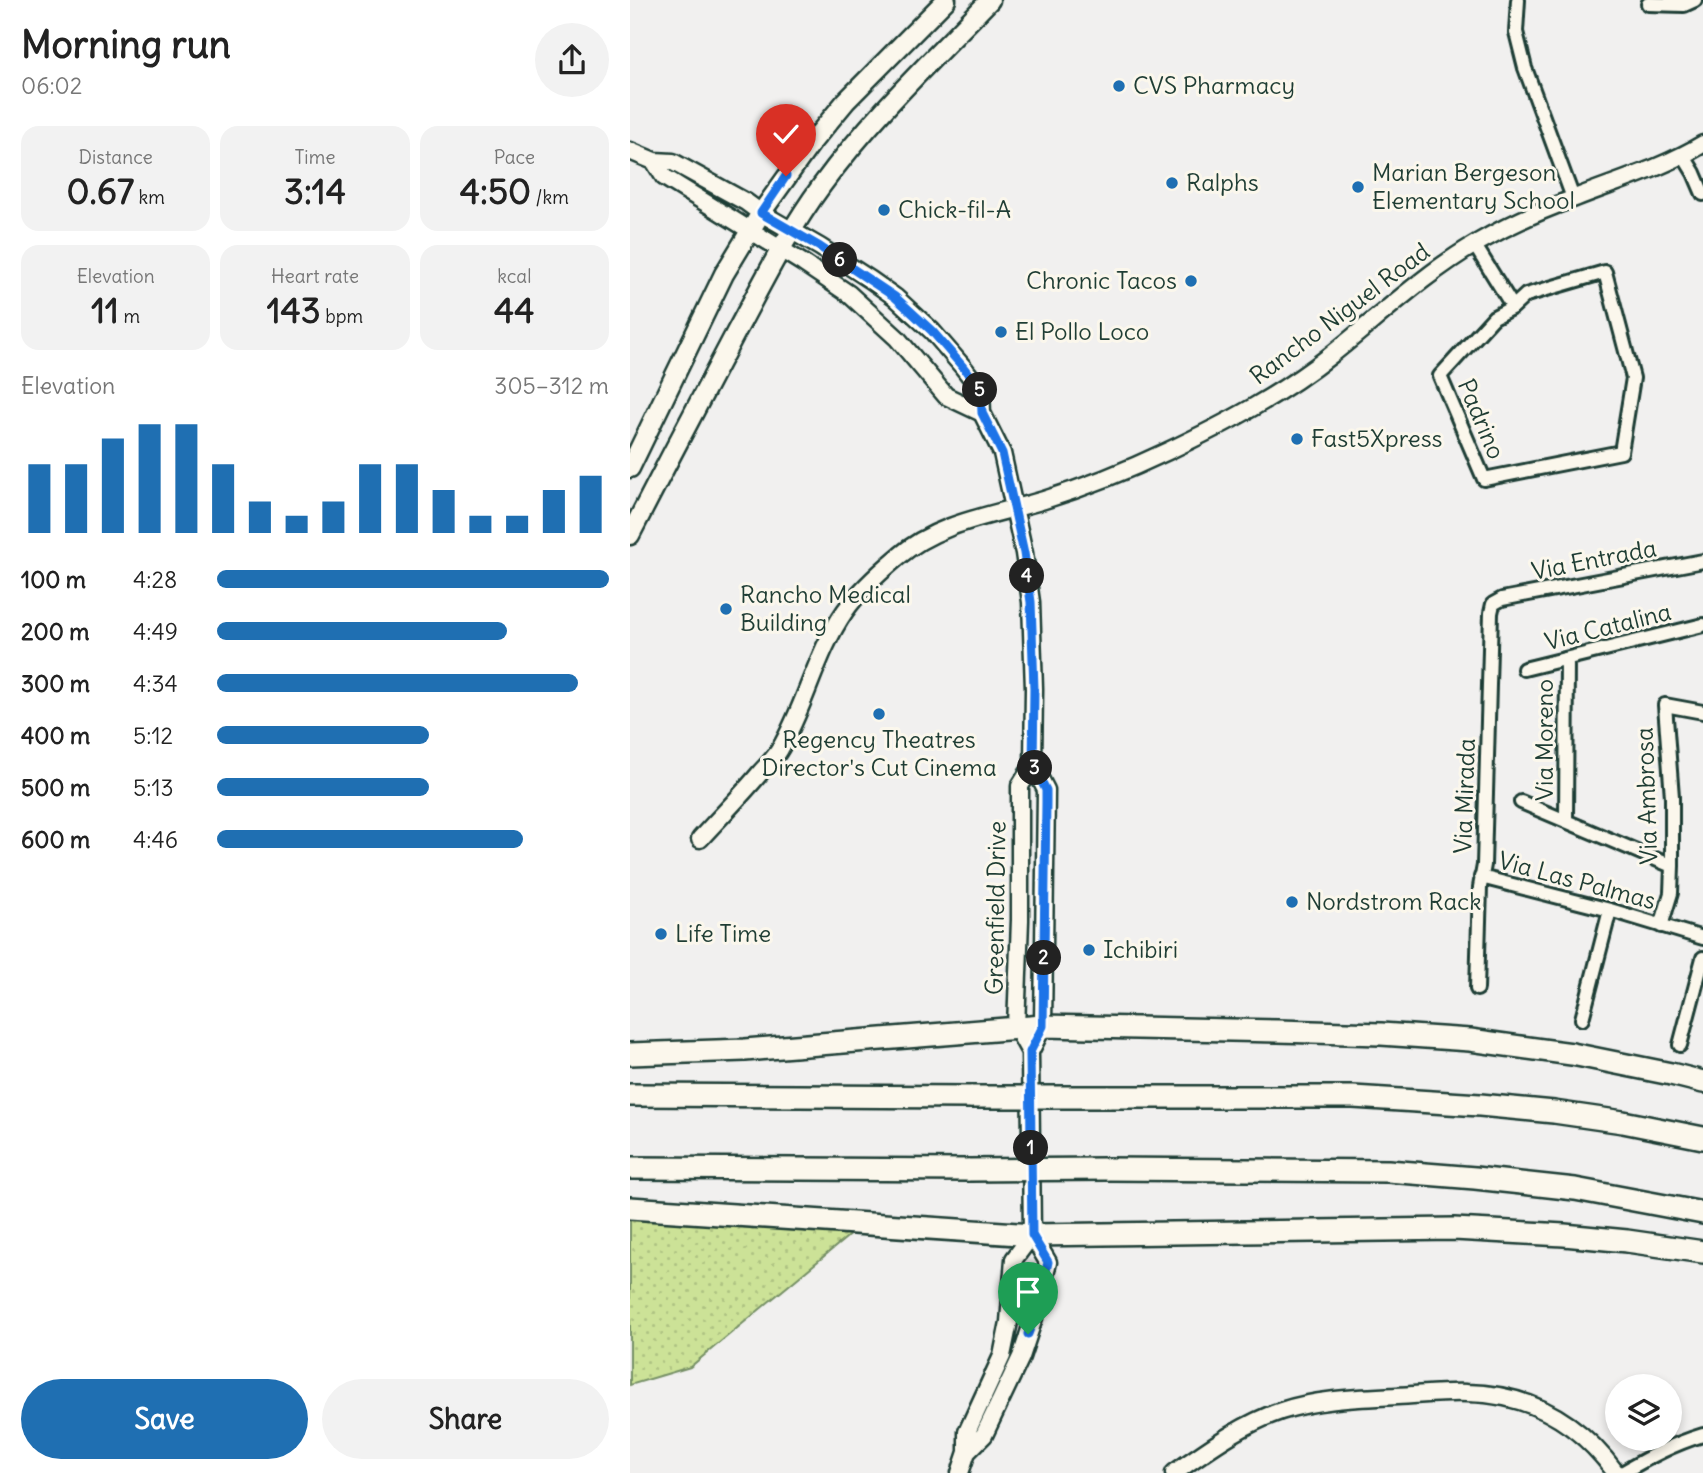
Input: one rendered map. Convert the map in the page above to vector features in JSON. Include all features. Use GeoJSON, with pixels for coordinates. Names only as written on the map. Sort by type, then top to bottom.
{"type":"FeatureCollection","features":[{"type":"Feature","properties":{"kind":"highway"},"geometry":{"type":"LineString","coordinates":[[630,1054],[758,1049],[1043,1026],[1373,1033],[1470,1040],[1572,1054],[1703,1082]]}},
{"type":"Feature","properties":{"kind":"highway"},"geometry":{"type":"LineString","coordinates":[[630,1095],[1353,1097],[1554,1112],[1703,1138]]}},
{"type":"Feature","properties":{"kind":"highway"},"geometry":{"type":"LineString","coordinates":[[630,1168],[1388,1171],[1575,1189],[1703,1213]]}},
{"type":"Feature","properties":{"kind":"highway"},"geometry":{"type":"LineString","coordinates":[[630,1208],[1032,1235],[1454,1229],[1564,1235],[1703,1252]]}},
{"type":"Feature","properties":{"kind":"main road"},"geometry":{"type":"LineString","coordinates":[[630,468],[724,274],[761,213],[812,142],[846,101],[946,0]]}},
{"type":"Feature","properties":{"kind":"main road"},"geometry":{"type":"LineString","coordinates":[[630,535],[781,249],[822,185],[879,114],[990,0]]}},
{"type":"Feature","properties":{"kind":"street"},"geometry":{"type":"LineString","coordinates":[[1518,0],[1517,32],[1525,68],[1573,198]]}},
{"type":"Feature","properties":{"kind":"street"},"geometry":{"type":"LineString","coordinates":[[1648,4],[1684,5],[1695,0]]}},
{"type":"Feature","properties":{"kind":"street","name":"Rancho Niguel Road"},"geometry":{"type":"LineString","coordinates":[[700,839],[779,752],[795,722],[828,641],[845,611],[868,584],[900,554],[946,528],[1047,499],[1138,464],[1215,428],[1264,401],[1320,363],[1433,272],[1474,244],[1510,225],[1573,198],[1630,178],[1703,144]]}},
{"type":"Feature","properties":{"kind":"street","name":"Greenfield Drive"},"geometry":{"type":"LineString","coordinates":[[630,151],[654,161],[673,162],[746,202],[895,297],[932,331],[981,390],[982,413],[1002,453],[1024,553],[1031,602],[1033,765],[1046,790],[1043,1026],[1030,1052],[1032,1235],[1048,1262],[1038,1306],[1021,1357],[984,1435],[967,1452]]}},
{"type":"Feature","properties":{"kind":"street"},"geometry":{"type":"LineString","coordinates":[[1684,155],[1703,194]]}},
{"type":"Feature","properties":{"kind":"street","name":"Greenfield Drive"},"geometry":{"type":"LineString","coordinates":[[654,161],[664,177],[849,294],[897,338],[946,396],[982,413]]}},
{"type":"Feature","properties":{"kind":"street"},"geometry":{"type":"LineString","coordinates":[[1474,244],[1513,307]]}},
{"type":"Feature","properties":{"kind":"street","name":"Padrino"},"geometry":{"type":"LineString","coordinates":[[1605,272],[1633,378],[1621,452],[1484,479],[1440,376],[1494,317],[1513,307],[1526,295],[1605,272]]}},
{"type":"Feature","properties":{"kind":"street","name":"Via Entrada"},"geometry":{"type":"LineString","coordinates":[[1493,604],[1502,599],[1703,561]]}},
{"type":"Feature","properties":{"kind":"street","name":"Via Mirada"},"geometry":{"type":"LineString","coordinates":[[1477,989],[1493,604]]}},
{"type":"Feature","properties":{"kind":"street","name":"Via Catalina"},"geometry":{"type":"LineString","coordinates":[[1524,669],[1703,625]]}},
{"type":"Feature","properties":{"kind":"street","name":"Via Moreno"},"geometry":{"type":"LineString","coordinates":[[1566,821],[1567,659]]}},
{"type":"Feature","properties":{"kind":"street","name":"Via Ambrosa"},"geometry":{"type":"LineString","coordinates":[[1661,926],[1671,893],[1672,866],[1672,797],[1665,705],[1703,712]]}},
{"type":"Feature","properties":{"kind":"street","name":"Greenfield Drive"},"geometry":{"type":"LineString","coordinates":[[1030,1052],[1016,1027],[1020,920],[1020,786],[1033,765]]}},
{"type":"Feature","properties":{"kind":"street"},"geometry":{"type":"LineString","coordinates":[[1521,802],[1672,866]]}},
{"type":"Feature","properties":{"kind":"street","name":"Via Las Palmas"},"geometry":{"type":"LineString","coordinates":[[1481,877],[1703,937]]}},
{"type":"Feature","properties":{"kind":"street"},"geometry":{"type":"LineString","coordinates":[[1582,1019],[1610,910]]}},
{"type":"Feature","properties":{"kind":"street"},"geometry":{"type":"LineString","coordinates":[[1680,1045],[1703,958]]}},
{"type":"Feature","properties":{"kind":"street","name":"Greenfield Drive"},"geometry":{"type":"LineString","coordinates":[[960,1473],[967,1452],[967,1432],[1002,1356],[1014,1259],[1032,1235]]}},
{"type":"Feature","properties":{"kind":"street"},"geometry":{"type":"LineString","coordinates":[[1007,1331],[1028,1334]]}},
{"type":"Feature","properties":{"kind":"street"},"geometry":{"type":"LineString","coordinates":[[1174,1473],[1228,1437],[1279,1412],[1303,1405],[1332,1400],[1467,1392],[1509,1398],[1552,1413],[1594,1445],[1616,1473]]}},
{"type":"Feature","properties":{"kind":"street"},"geometry":{"type":"LineString","coordinates":[[1622,1473],[1661,1450],[1703,1436]]}},
{"type":"Feature","properties":{"kind":"green space"},"geometry":{"type":"Polygon","coordinates":[[[630,1217],[852,1233],[690,1367],[630,1385],[630,1217]]]}},
{"type":"Feature","properties":{"kind":"place","name":"CVS Pharmacy"},"geometry":{"type":"Point","coordinates":[1119,86]}},
{"type":"Feature","properties":{"kind":"place","name":"Ralphs"},"geometry":{"type":"Point","coordinates":[1172,183]}},
{"type":"Feature","properties":{"kind":"place","name":"Marian Bergeson Elementary School"},"geometry":{"type":"Point","coordinates":[1358,187]}},
{"type":"Feature","properties":{"kind":"place","name":"Chick-fil-A"},"geometry":{"type":"Point","coordinates":[884,210]}},
{"type":"Feature","properties":{"kind":"place","name":"Chronic Tacos"},"geometry":{"type":"Point","coordinates":[1191,281]}},
{"type":"Feature","properties":{"kind":"place","name":"El Pollo Loco"},"geometry":{"type":"Point","coordinates":[1001,332]}},
{"type":"Feature","properties":{"kind":"place","name":"Fast5Xpress"},"geometry":{"type":"Point","coordinates":[1297,439]}},
{"type":"Feature","properties":{"kind":"place","name":"Rancho Medical Building"},"geometry":{"type":"Point","coordinates":[726,609]}},
{"type":"Feature","properties":{"kind":"place","name":"Regency Theatres Director's Cut Cinema"},"geometry":{"type":"Point","coordinates":[879,714]}},
{"type":"Feature","properties":{"kind":"place","name":"Nordstrom Rack"},"geometry":{"type":"Point","coordinates":[1292,902]}},
{"type":"Feature","properties":{"kind":"place","name":"Life Time"},"geometry":{"type":"Point","coordinates":[661,934]}},
{"type":"Feature","properties":{"kind":"place","name":"Ichibiri"},"geometry":{"type":"Point","coordinates":[1089,950]}},
{"type":"Feature","properties":{"kind":"route"},"geometry":{"type":"LineString","coordinates":[[786,176],[761,213],[820,247],[895,297],[932,331],[963,367],[981,390],[982,413],[1002,453],[1015,508],[1031,602],[1033,765],[1046,790],[1043,1026],[1030,1052],[1032,1235],[1048,1262],[1038,1306],[1028,1334]]}}]}
